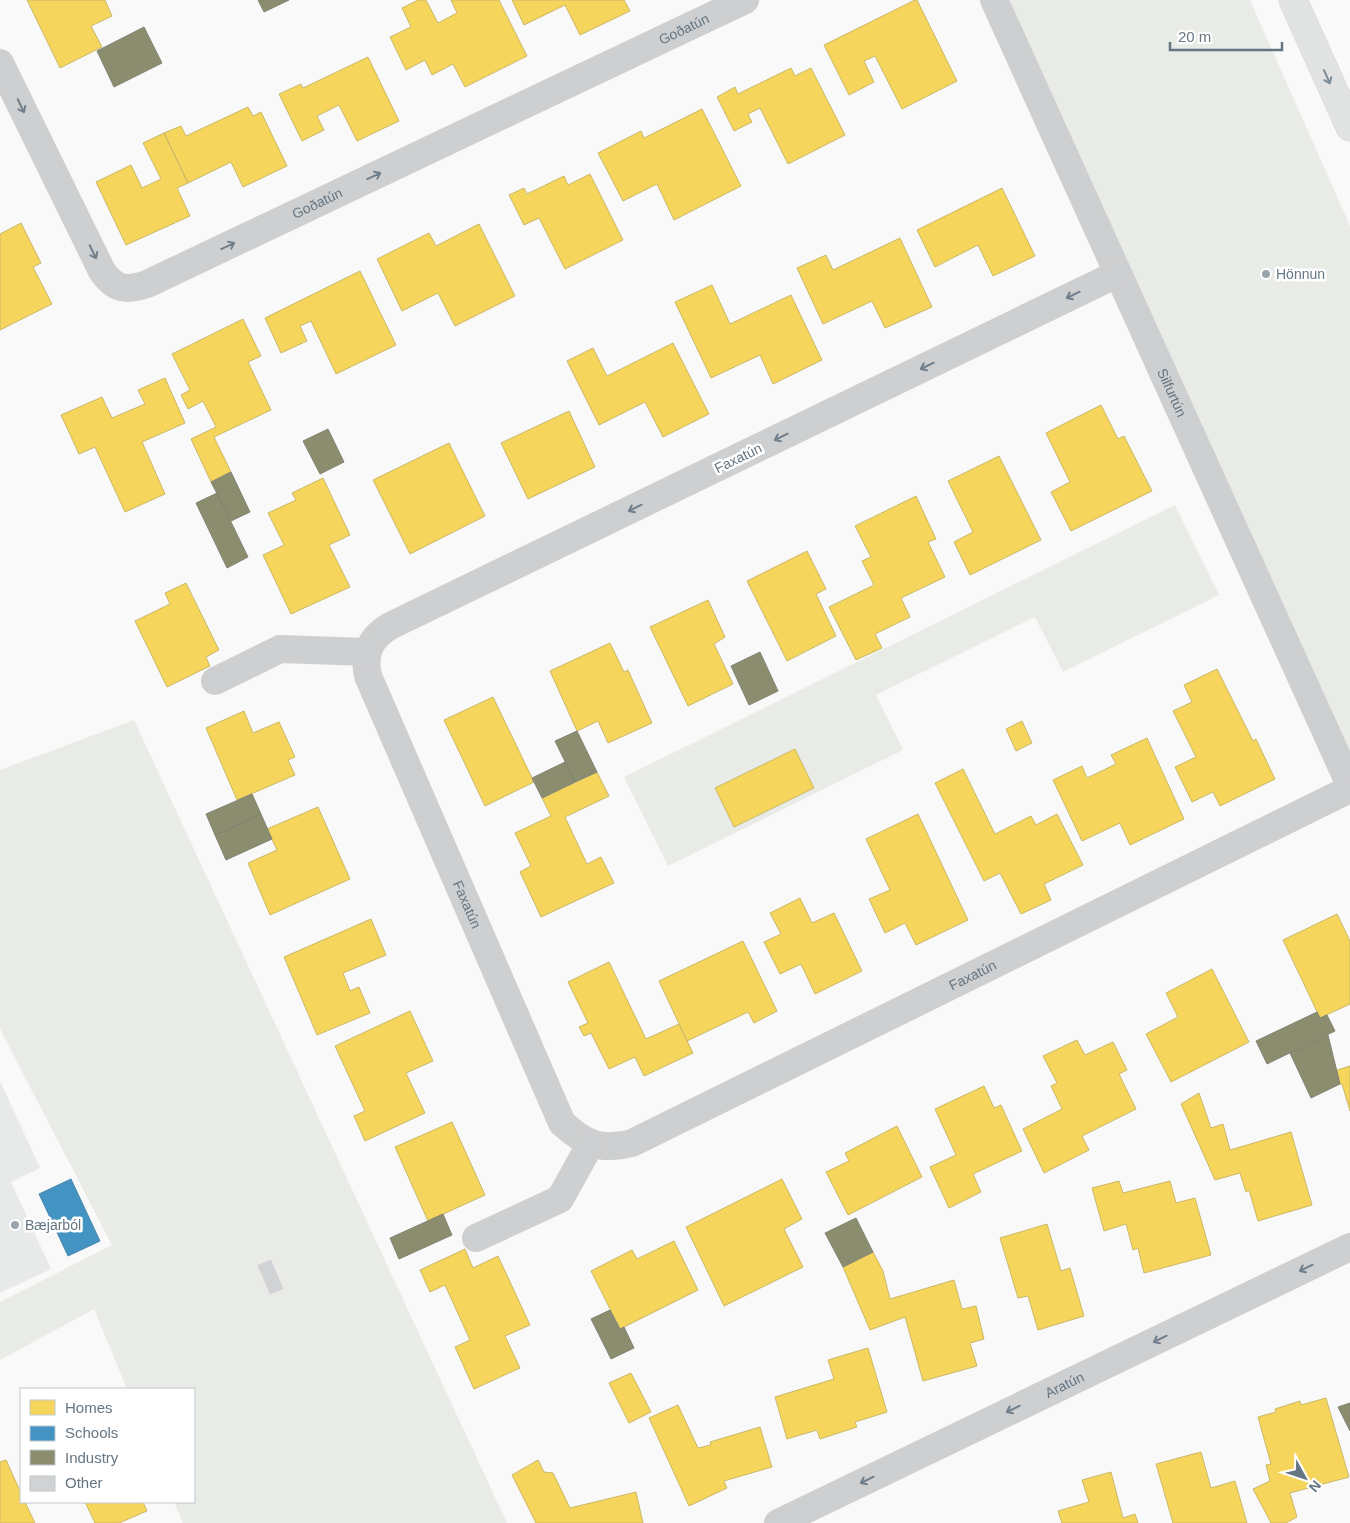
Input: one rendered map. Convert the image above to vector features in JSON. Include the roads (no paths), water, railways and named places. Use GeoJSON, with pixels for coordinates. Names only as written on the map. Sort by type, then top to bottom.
{"type":"FeatureCollection","features":[{"type":"Feature","properties":{"kind":"main road"},"geometry":{"type":"LineString","coordinates":[[1293,0],[1350,127]]}},
{"type":"Feature","properties":{"kind":"street","name":"Goðatún"},"geometry":{"type":"LineString","coordinates":[[0,62],[102,271],[113,284],[131,289],[147,284],[745,0]]}},
{"type":"Feature","properties":{"kind":"street","name":"Silfurtún"},"geometry":{"type":"LineString","coordinates":[[994,0],[1350,785]]}},
{"type":"Feature","properties":{"kind":"street","name":"Faxatún"},"geometry":{"type":"LineString","coordinates":[[1117,274],[390,626],[380,632],[372,641],[367,652],[365,664],[371,684],[562,1123],[581,1139],[591,1144],[611,1146],[632,1143],[1350,789]]}},
{"type":"Feature","properties":{"kind":"street"},"geometry":{"type":"LineString","coordinates":[[215,681],[280,649],[367,652]]}},
{"type":"Feature","properties":{"kind":"street"},"geometry":{"type":"LineString","coordinates":[[476,1238],[560,1199],[591,1144]]}},
{"type":"Feature","properties":{"kind":"street","name":"Aratún"},"geometry":{"type":"LineString","coordinates":[[778,1523],[1350,1247]]}},
{"type":"Feature","properties":{"kind":"place","name":"Hönnun"},"geometry":{"type":"Point","coordinates":[1266,274]}},
{"type":"Feature","properties":{"kind":"place","name":"Bæjarból"},"geometry":{"type":"Point","coordinates":[15,1225]}}]}
